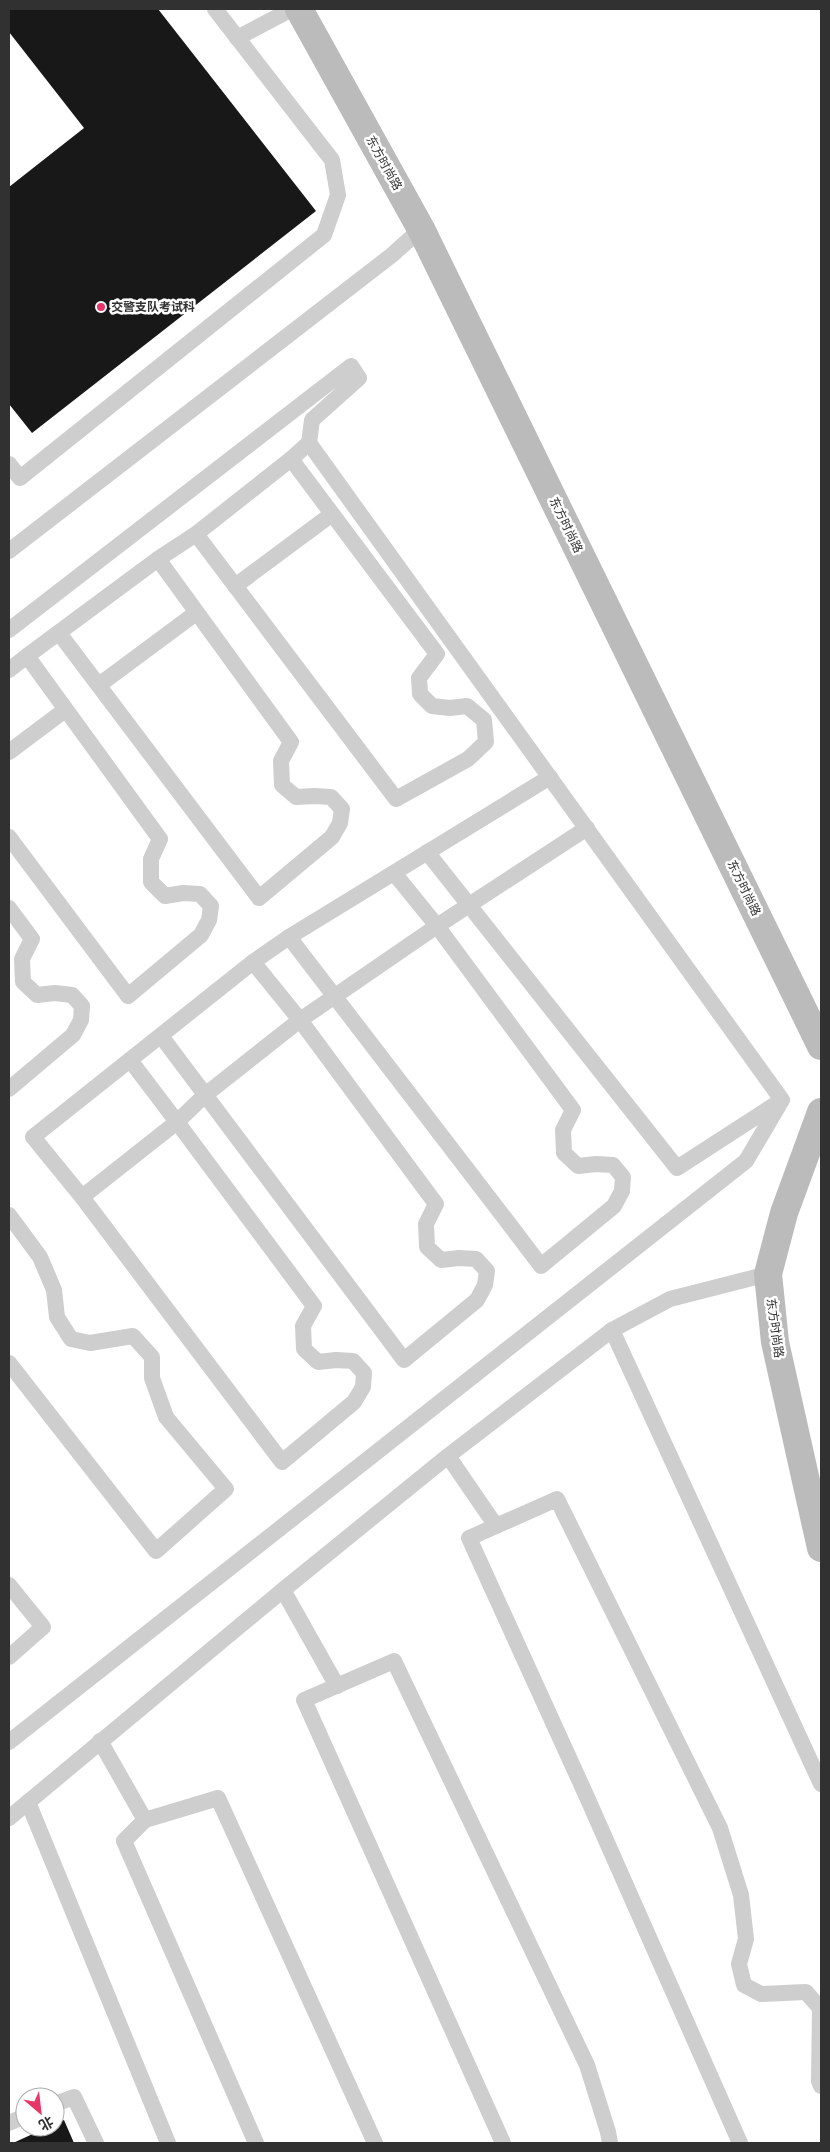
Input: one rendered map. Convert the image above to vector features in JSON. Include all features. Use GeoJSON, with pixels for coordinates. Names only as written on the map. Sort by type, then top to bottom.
{"type":"FeatureCollection","features":[{"type":"Feature","properties":{"kind":"main road","name":"东方时尚路"},"geometry":{"type":"LineString","coordinates":[[299,9],[421,229],[821,1046]]}},
{"type":"Feature","properties":{"kind":"main road","name":"东方时尚路"},"geometry":{"type":"LineString","coordinates":[[821,1112],[784,1213],[768,1274],[776,1342],[821,1548]]}},
{"type":"Feature","properties":{"kind":"lane"},"geometry":{"type":"LineString","coordinates":[[9,464],[20,478],[324,235],[338,195],[332,160],[214,9]]}},
{"type":"Feature","properties":{"kind":"lane"},"geometry":{"type":"LineString","coordinates":[[237,38],[292,9]]}},
{"type":"Feature","properties":{"kind":"lane"},"geometry":{"type":"LineString","coordinates":[[9,551],[392,255],[421,229]]}},
{"type":"Feature","properties":{"kind":"lane"},"geometry":{"type":"LineString","coordinates":[[9,630],[352,366],[359,378],[312,420],[309,443],[291,459],[196,534],[158,559],[9,670]]}},
{"type":"Feature","properties":{"kind":"lane"},"geometry":{"type":"LineString","coordinates":[[309,443],[782,1100]]}},
{"type":"Feature","properties":{"kind":"lane"},"geometry":{"type":"LineString","coordinates":[[196,534],[396,799],[468,759],[486,742],[484,720],[467,706],[450,708],[432,706],[420,694],[419,678],[437,654],[291,459]]}},
{"type":"Feature","properties":{"kind":"lane"},"geometry":{"type":"LineString","coordinates":[[235,586],[332,514]]}},
{"type":"Feature","properties":{"kind":"lane"},"geometry":{"type":"LineString","coordinates":[[59,633],[260,898],[332,837],[340,823],[342,809],[331,797],[296,797],[282,785],[281,761],[291,742],[158,559]]}},
{"type":"Feature","properties":{"kind":"lane"},"geometry":{"type":"LineString","coordinates":[[99,685],[196,613]]}},
{"type":"Feature","properties":{"kind":"lane"},"geometry":{"type":"LineString","coordinates":[[9,837],[128,996],[201,935],[209,920],[211,906],[200,894],[183,893],[165,896],[151,882],[150,859],[160,839],[27,656]]}},
{"type":"Feature","properties":{"kind":"lane"},"geometry":{"type":"LineString","coordinates":[[9,752],[65,710]]}},
{"type":"Feature","properties":{"kind":"lane"},"geometry":{"type":"LineString","coordinates":[[130,1060],[314,1306],[303,1326],[304,1349],[318,1362],[353,1361],[364,1373],[363,1387],[354,1402],[282,1462],[82,1197],[33,1137],[253,962],[290,937],[550,777]]}},
{"type":"Feature","properties":{"kind":"lane"},"geometry":{"type":"LineString","coordinates":[[82,1197],[177,1122],[205,1095],[334,995],[587,828]]}},
{"type":"Feature","properties":{"kind":"lane"},"geometry":{"type":"LineString","coordinates":[[427,852],[677,1168],[782,1100]]}},
{"type":"Feature","properties":{"kind":"lane"},"geometry":{"type":"LineString","coordinates":[[290,937],[541,1266],[614,1206],[622,1191],[623,1177],[612,1165],[578,1166],[564,1153],[563,1130],[573,1110],[437,926],[394,873]]}},
{"type":"Feature","properties":{"kind":"lane"},"geometry":{"type":"LineString","coordinates":[[9,908],[32,939],[22,959],[22,982],[37,995],[55,993],[72,995],[82,1006],[81,1020],[73,1035],[9,1088]]}},
{"type":"Feature","properties":{"kind":"lane"},"geometry":{"type":"LineString","coordinates":[[161,1036],[404,1360],[477,1300],[485,1285],[487,1271],[476,1259],[441,1260],[427,1247],[426,1224],[436,1204],[300,1020],[253,962]]}},
{"type":"Feature","properties":{"kind":"lane"},"geometry":{"type":"LineString","coordinates":[[9,1742],[746,1161],[782,1100]]}},
{"type":"Feature","properties":{"kind":"lane"},"geometry":{"type":"LineString","coordinates":[[9,1215],[40,1257],[54,1290],[57,1318],[71,1339],[90,1343],[111,1338],[133,1336],[152,1356],[152,1378],[166,1416],[226,1489],[156,1552],[9,1363]]}},
{"type":"Feature","properties":{"kind":"lane"},"geometry":{"type":"LineString","coordinates":[[9,1818],[282,1590],[448,1456],[612,1330],[670,1299],[768,1274]]}},
{"type":"Feature","properties":{"kind":"lane"},"geometry":{"type":"LineString","coordinates":[[612,1330],[821,1784]]}},
{"type":"Feature","properties":{"kind":"lane"},"geometry":{"type":"LineString","coordinates":[[448,1456],[496,1526]]}},
{"type":"Feature","properties":{"kind":"lane"},"geometry":{"type":"LineString","coordinates":[[740,2143],[590,1803],[469,1538],[557,1499],[720,1828],[740,1895],[746,1939],[739,1964],[744,1985],[761,1994],[806,1992],[820,2008],[819,2081],[821,2086]]}},
{"type":"Feature","properties":{"kind":"lane"},"geometry":{"type":"LineString","coordinates":[[9,1586],[43,1627],[9,1657]]}},
{"type":"Feature","properties":{"kind":"lane"},"geometry":{"type":"LineString","coordinates":[[282,1590],[336,1686]]}},
{"type":"Feature","properties":{"kind":"lane"},"geometry":{"type":"LineString","coordinates":[[502,2143],[345,1787],[304,1700],[394,1661],[588,2065],[610,2143]]}},
{"type":"Feature","properties":{"kind":"lane"},"geometry":{"type":"LineString","coordinates":[[100,1741],[145,1820]]}},
{"type":"Feature","properties":{"kind":"lane"},"geometry":{"type":"LineString","coordinates":[[256,2143],[124,1840],[145,1820],[218,1798],[375,2143]]}},
{"type":"Feature","properties":{"kind":"lane"},"geometry":{"type":"LineString","coordinates":[[28,1802],[168,2143]]}},
{"type":"Feature","properties":{"kind":"lane"},"geometry":{"type":"LineString","coordinates":[[65,2100],[74,2097],[96,2143]]}},
{"type":"Feature","properties":{"kind":"building","name":"交警支队考试科"},"geometry":{"type":"Polygon","coordinates":[[[9,9],[158,9],[316,211],[32,433],[9,404],[9,187],[84,128],[9,32],[9,9]]]}},
{"type":"Feature","properties":{"kind":"building"},"geometry":{"type":"Polygon","coordinates":[[[65,2122],[74,2143],[13,2143],[26,2137],[65,2137],[65,2122]]]}},
{"type":"Feature","properties":{"kind":"place","name":"交警支队考试科"},"geometry":{"type":"Point","coordinates":[101,307]}}]}
